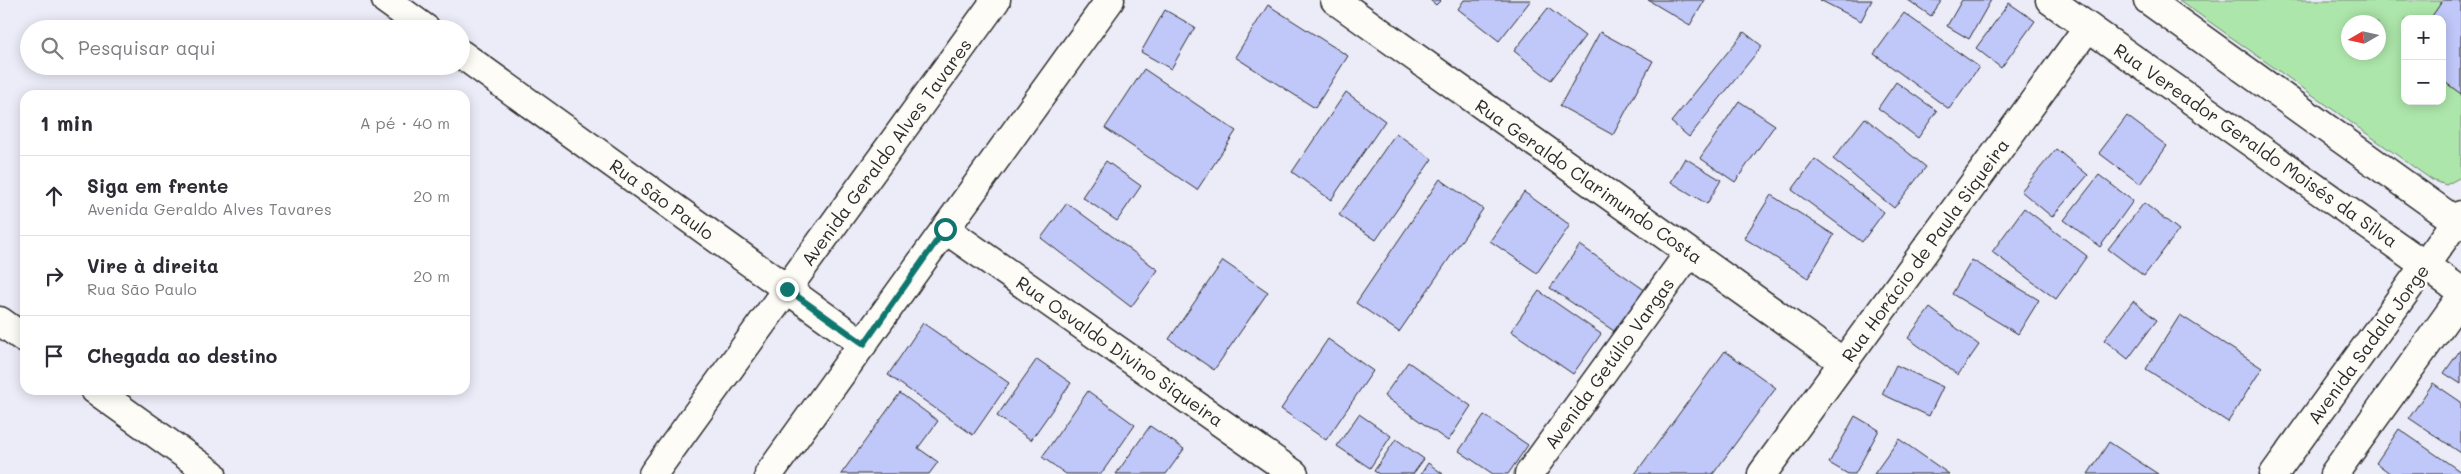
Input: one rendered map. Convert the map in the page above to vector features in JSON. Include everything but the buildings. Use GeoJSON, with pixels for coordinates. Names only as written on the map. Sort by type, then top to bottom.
{"type":"FeatureCollection","features":[{"type":"Feature","properties":{"kind":"street"},"geometry":{"type":"LineString","coordinates":[[386,0],[414,20]]}},
{"type":"Feature","properties":{"kind":"street","name":"Avenida Geraldo Alves Tavares"},"geometry":{"type":"LineString","coordinates":[[653,474],[996,0]]}},
{"type":"Feature","properties":{"kind":"street"},"geometry":{"type":"LineString","coordinates":[[769,474],[1110,0]]}},
{"type":"Feature","properties":{"kind":"street","name":"Rua Geraldo Clarimundo Costa"},"geometry":{"type":"LineString","coordinates":[[1335,0],[1843,362]]}},
{"type":"Feature","properties":{"kind":"street","name":"Rua Vereador Geraldo Moisés da Silva"},"geometry":{"type":"LineString","coordinates":[[2050,0],[2461,290]]}},
{"type":"Feature","properties":{"kind":"street"},"geometry":{"type":"LineString","coordinates":[[2148,0],[2459,221]]}},
{"type":"Feature","properties":{"kind":"street","name":"Rua Horácio de Paula Siqueira"},"geometry":{"type":"LineString","coordinates":[[1762,474],[2088,26]]}},
{"type":"Feature","properties":{"kind":"street","name":"Rua São Paulo"},"geometry":{"type":"LineString","coordinates":[[470,60],[864,344]]}},
{"type":"Feature","properties":{"kind":"street","name":"Avenida Sadala Jorge"},"geometry":{"type":"LineString","coordinates":[[2274,474],[2459,221]]}},
{"type":"Feature","properties":{"kind":"street","name":"Rua Osvaldo Divino Siqueira"},"geometry":{"type":"LineString","coordinates":[[945,229],[1294,474]]}},
{"type":"Feature","properties":{"kind":"street","name":"Avenida Getúlio Vargas"},"geometry":{"type":"LineString","coordinates":[[1529,474],[1689,253]]}},
{"type":"Feature","properties":{"kind":"street"},"geometry":{"type":"LineString","coordinates":[[2334,474],[2461,297]]}},
{"type":"Feature","properties":{"kind":"street"},"geometry":{"type":"LineString","coordinates":[[0,321],[20,335]]}},
{"type":"Feature","properties":{"kind":"street"},"geometry":{"type":"LineString","coordinates":[[102,395],[212,474]]}},
{"type":"Feature","properties":{"kind":"green space"},"geometry":{"type":"Polygon","coordinates":[[[2179,0],[2461,0],[2461,177],[2446,185],[2432,180],[2179,0]]]}},
{"type":"Feature","properties":{"kind":"route"},"geometry":{"type":"LineString","coordinates":[[787,289],[864,344],[945,229]]}}]}
